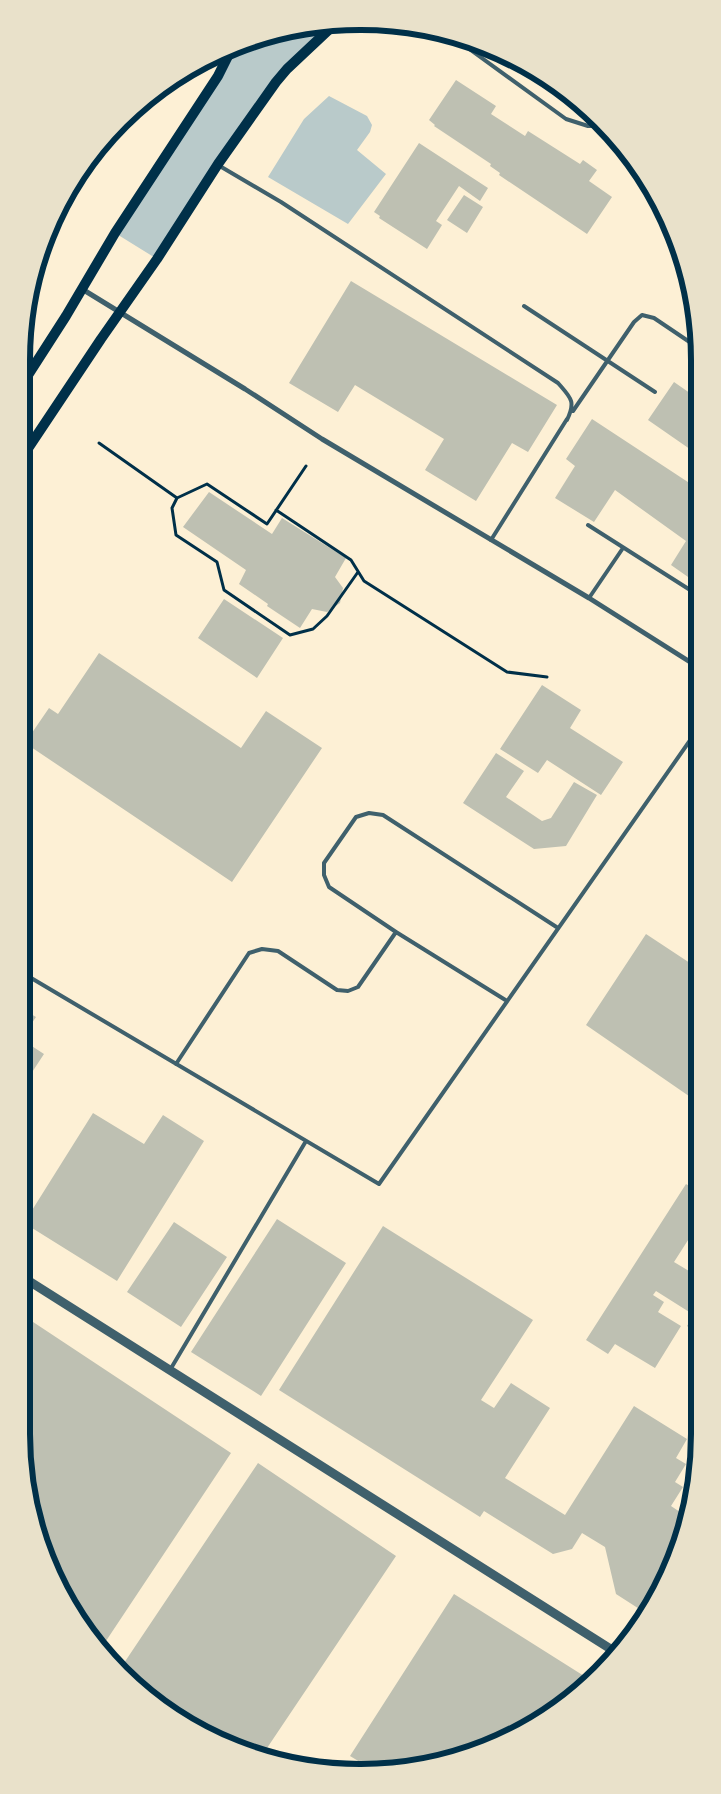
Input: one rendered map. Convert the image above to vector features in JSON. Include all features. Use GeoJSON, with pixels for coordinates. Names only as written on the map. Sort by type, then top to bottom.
{"type":"FeatureCollection","features":[{"type":"Feature","properties":{"kind":"main road"},"geometry":{"type":"LineString","coordinates":[[30,445],[100,339],[157,259],[218,164],[276,82],[326,32]]}},
{"type":"Feature","properties":{"kind":"main road"},"geometry":{"type":"LineString","coordinates":[[30,372],[115,233],[218,76],[227,58]]}},
{"type":"Feature","properties":{"kind":"street"},"geometry":{"type":"LineString","coordinates":[[82,289],[237,384],[322,440],[589,598],[691,663]]}},
{"type":"Feature","properties":{"kind":"street"},"geometry":{"type":"LineString","coordinates":[[30,1282],[611,1649]]}},
{"type":"Feature","properties":{"kind":"lane"},"geometry":{"type":"LineString","coordinates":[[469,49],[566,119],[593,126]]}},
{"type":"Feature","properties":{"kind":"lane"},"geometry":{"type":"LineString","coordinates":[[218,164],[281,202],[558,383],[570,396],[573,408],[567,420]]}},
{"type":"Feature","properties":{"kind":"lane"},"geometry":{"type":"LineString","coordinates":[[524,306],[655,392]]}},
{"type":"Feature","properties":{"kind":"lane"},"geometry":{"type":"LineString","coordinates":[[491,540],[567,420],[634,322],[642,316],[654,318],[690,342]]}},
{"type":"Feature","properties":{"kind":"lane"},"geometry":{"type":"LineString","coordinates":[[588,525],[691,591]]}},
{"type":"Feature","properties":{"kind":"lane"},"geometry":{"type":"LineString","coordinates":[[589,598],[623,548]]}},
{"type":"Feature","properties":{"kind":"lane"},"geometry":{"type":"LineString","coordinates":[[30,977],[379,1184],[691,739]]}},
{"type":"Feature","properties":{"kind":"lane"},"geometry":{"type":"LineString","coordinates":[[507,1001],[396,932],[328,886],[324,875],[324,863],[356,818],[369,813],[383,815],[558,928]]}},
{"type":"Feature","properties":{"kind":"lane"},"geometry":{"type":"LineString","coordinates":[[176,1064],[249,953],[262,949],[278,951],[337,990],[348,991],[358,987],[396,932]]}},
{"type":"Feature","properties":{"kind":"lane"},"geometry":{"type":"LineString","coordinates":[[170,1370],[306,1140]]}},
{"type":"Feature","properties":{"kind":"path"},"geometry":{"type":"LineString","coordinates":[[99,443],[177,498]]}},
{"type":"Feature","properties":{"kind":"path"},"geometry":{"type":"LineString","coordinates":[[306,466],[267,524],[207,484],[177,498],[172,508],[176,535],[217,562],[224,590],[290,635],[313,629],[327,616],[358,572]]}},
{"type":"Feature","properties":{"kind":"path"},"geometry":{"type":"LineString","coordinates":[[276,510],[351,560],[364,581],[507,672],[547,676]]}},
{"type":"Feature","properties":{"kind":"shaded area"},"geometry":{"type":"Polygon","coordinates":[[[326,32],[287,69],[157,259],[115,233],[225,59],[275,41],[326,32]]]}},
{"type":"Feature","properties":{"kind":"shaded area"},"geometry":{"type":"Polygon","coordinates":[[[329,96],[367,116],[372,125],[370,132],[357,150],[386,174],[348,224],[268,177],[304,119],[329,96]]]}},
{"type":"Feature","properties":{"kind":"building"},"geometry":{"type":"Polygon","coordinates":[[[456,80],[496,106],[491,114],[525,136],[528,131],[580,164],[583,160],[597,170],[589,181],[612,197],[587,234],[499,175],[500,173],[490,166],[491,164],[434,126],[429,120],[456,80]]]}},
{"type":"Feature","properties":{"kind":"building"},"geometry":{"type":"Polygon","coordinates":[[[419,143],[488,188],[480,201],[459,186],[436,221],[442,225],[427,249],[379,218],[380,216],[374,212],[419,143]]]}},
{"type":"Feature","properties":{"kind":"building"},"geometry":{"type":"Polygon","coordinates":[[[464,195],[483,207],[467,233],[447,220],[464,195]]]}},
{"type":"Feature","properties":{"kind":"building"},"geometry":{"type":"Polygon","coordinates":[[[351,281],[557,405],[528,452],[512,443],[476,501],[425,470],[444,439],[355,385],[338,412],[289,383],[351,281]]]}},
{"type":"Feature","properties":{"kind":"building"},"geometry":{"type":"Polygon","coordinates":[[[674,382],[691,394],[691,450],[648,420],[674,382]]]}},
{"type":"Feature","properties":{"kind":"building"},"geometry":{"type":"Polygon","coordinates":[[[592,419],[691,484],[691,579],[671,565],[686,541],[615,490],[594,522],[555,498],[575,466],[566,459],[592,419]]]}},
{"type":"Feature","properties":{"kind":"building"},"geometry":{"type":"Polygon","coordinates":[[[209,492],[272,534],[282,518],[346,558],[335,577],[343,588],[340,603],[327,612],[312,609],[300,628],[239,584],[246,570],[183,527],[209,492]]]}},
{"type":"Feature","properties":{"kind":"building"},"geometry":{"type":"Polygon","coordinates":[[[224,599],[283,638],[257,678],[198,638],[224,599]]]}},
{"type":"Feature","properties":{"kind":"building"},"geometry":{"type":"Polygon","coordinates":[[[99,653],[241,748],[266,711],[322,748],[232,882],[30,746],[30,736],[49,708],[58,714],[99,653]]]}},
{"type":"Feature","properties":{"kind":"building"},"geometry":{"type":"Polygon","coordinates":[[[542,685],[581,710],[570,728],[623,762],[601,795],[547,760],[538,773],[500,749],[542,685]]]}},
{"type":"Feature","properties":{"kind":"building"},"geometry":{"type":"Polygon","coordinates":[[[496,753],[524,771],[506,797],[542,821],[551,818],[574,782],[597,795],[566,846],[534,849],[463,803],[496,753]]]}},
{"type":"Feature","properties":{"kind":"building"},"geometry":{"type":"Polygon","coordinates":[[[646,934],[691,964],[691,1097],[586,1025],[646,934]]]}},
{"type":"Feature","properties":{"kind":"building"},"geometry":{"type":"Polygon","coordinates":[[[30,1013],[36,1017],[30,1026],[30,1013]]]}},
{"type":"Feature","properties":{"kind":"building"},"geometry":{"type":"Polygon","coordinates":[[[30,1045],[44,1054],[30,1075],[30,1045]]]}},
{"type":"Feature","properties":{"kind":"building"},"geometry":{"type":"Polygon","coordinates":[[[93,1113],[144,1144],[163,1115],[204,1141],[117,1281],[30,1227],[30,1213],[93,1113]]]}},
{"type":"Feature","properties":{"kind":"building"},"geometry":{"type":"Polygon","coordinates":[[[686,1184],[691,1187],[691,1235],[674,1262],[691,1272],[691,1313],[656,1291],[653,1295],[664,1302],[658,1312],[681,1326],[655,1368],[615,1344],[608,1354],[586,1340],[686,1184]]]}},
{"type":"Feature","properties":{"kind":"building"},"geometry":{"type":"Polygon","coordinates":[[[277,1219],[346,1263],[261,1396],[191,1352],[277,1219]]]}},
{"type":"Feature","properties":{"kind":"building"},"geometry":{"type":"Polygon","coordinates":[[[174,1222],[227,1257],[181,1327],[127,1292],[174,1222]]]}},
{"type":"Feature","properties":{"kind":"building"},"geometry":{"type":"Polygon","coordinates":[[[383,1226],[533,1320],[481,1400],[494,1408],[511,1383],[550,1408],[505,1478],[565,1515],[634,1406],[687,1439],[676,1458],[686,1464],[675,1482],[683,1487],[671,1506],[681,1513],[680,1519],[666,1560],[647,1599],[640,1609],[616,1594],[605,1547],[582,1533],[572,1549],[553,1554],[484,1511],[480,1517],[279,1390],[383,1226]]]}},
{"type":"Feature","properties":{"kind":"building"},"geometry":{"type":"Polygon","coordinates":[[[30,1320],[231,1453],[105,1643],[74,1599],[64,1580],[48,1540],[36,1498],[30,1434],[30,1320]]]}},
{"type":"Feature","properties":{"kind":"building"},"geometry":{"type":"Polygon","coordinates":[[[691,1320],[691,1329],[687,1326],[691,1320]]]}},
{"type":"Feature","properties":{"kind":"building"},"geometry":{"type":"Polygon","coordinates":[[[258,1463],[396,1556],[266,1750],[234,1739],[195,1720],[159,1696],[124,1663],[258,1463]]]}},
{"type":"Feature","properties":{"kind":"building"},"geometry":{"type":"Polygon","coordinates":[[[454,1594],[584,1676],[562,1696],[526,1720],[487,1739],[467,1746],[425,1758],[382,1763],[363,1764],[350,1756],[454,1594]]]}}]}
